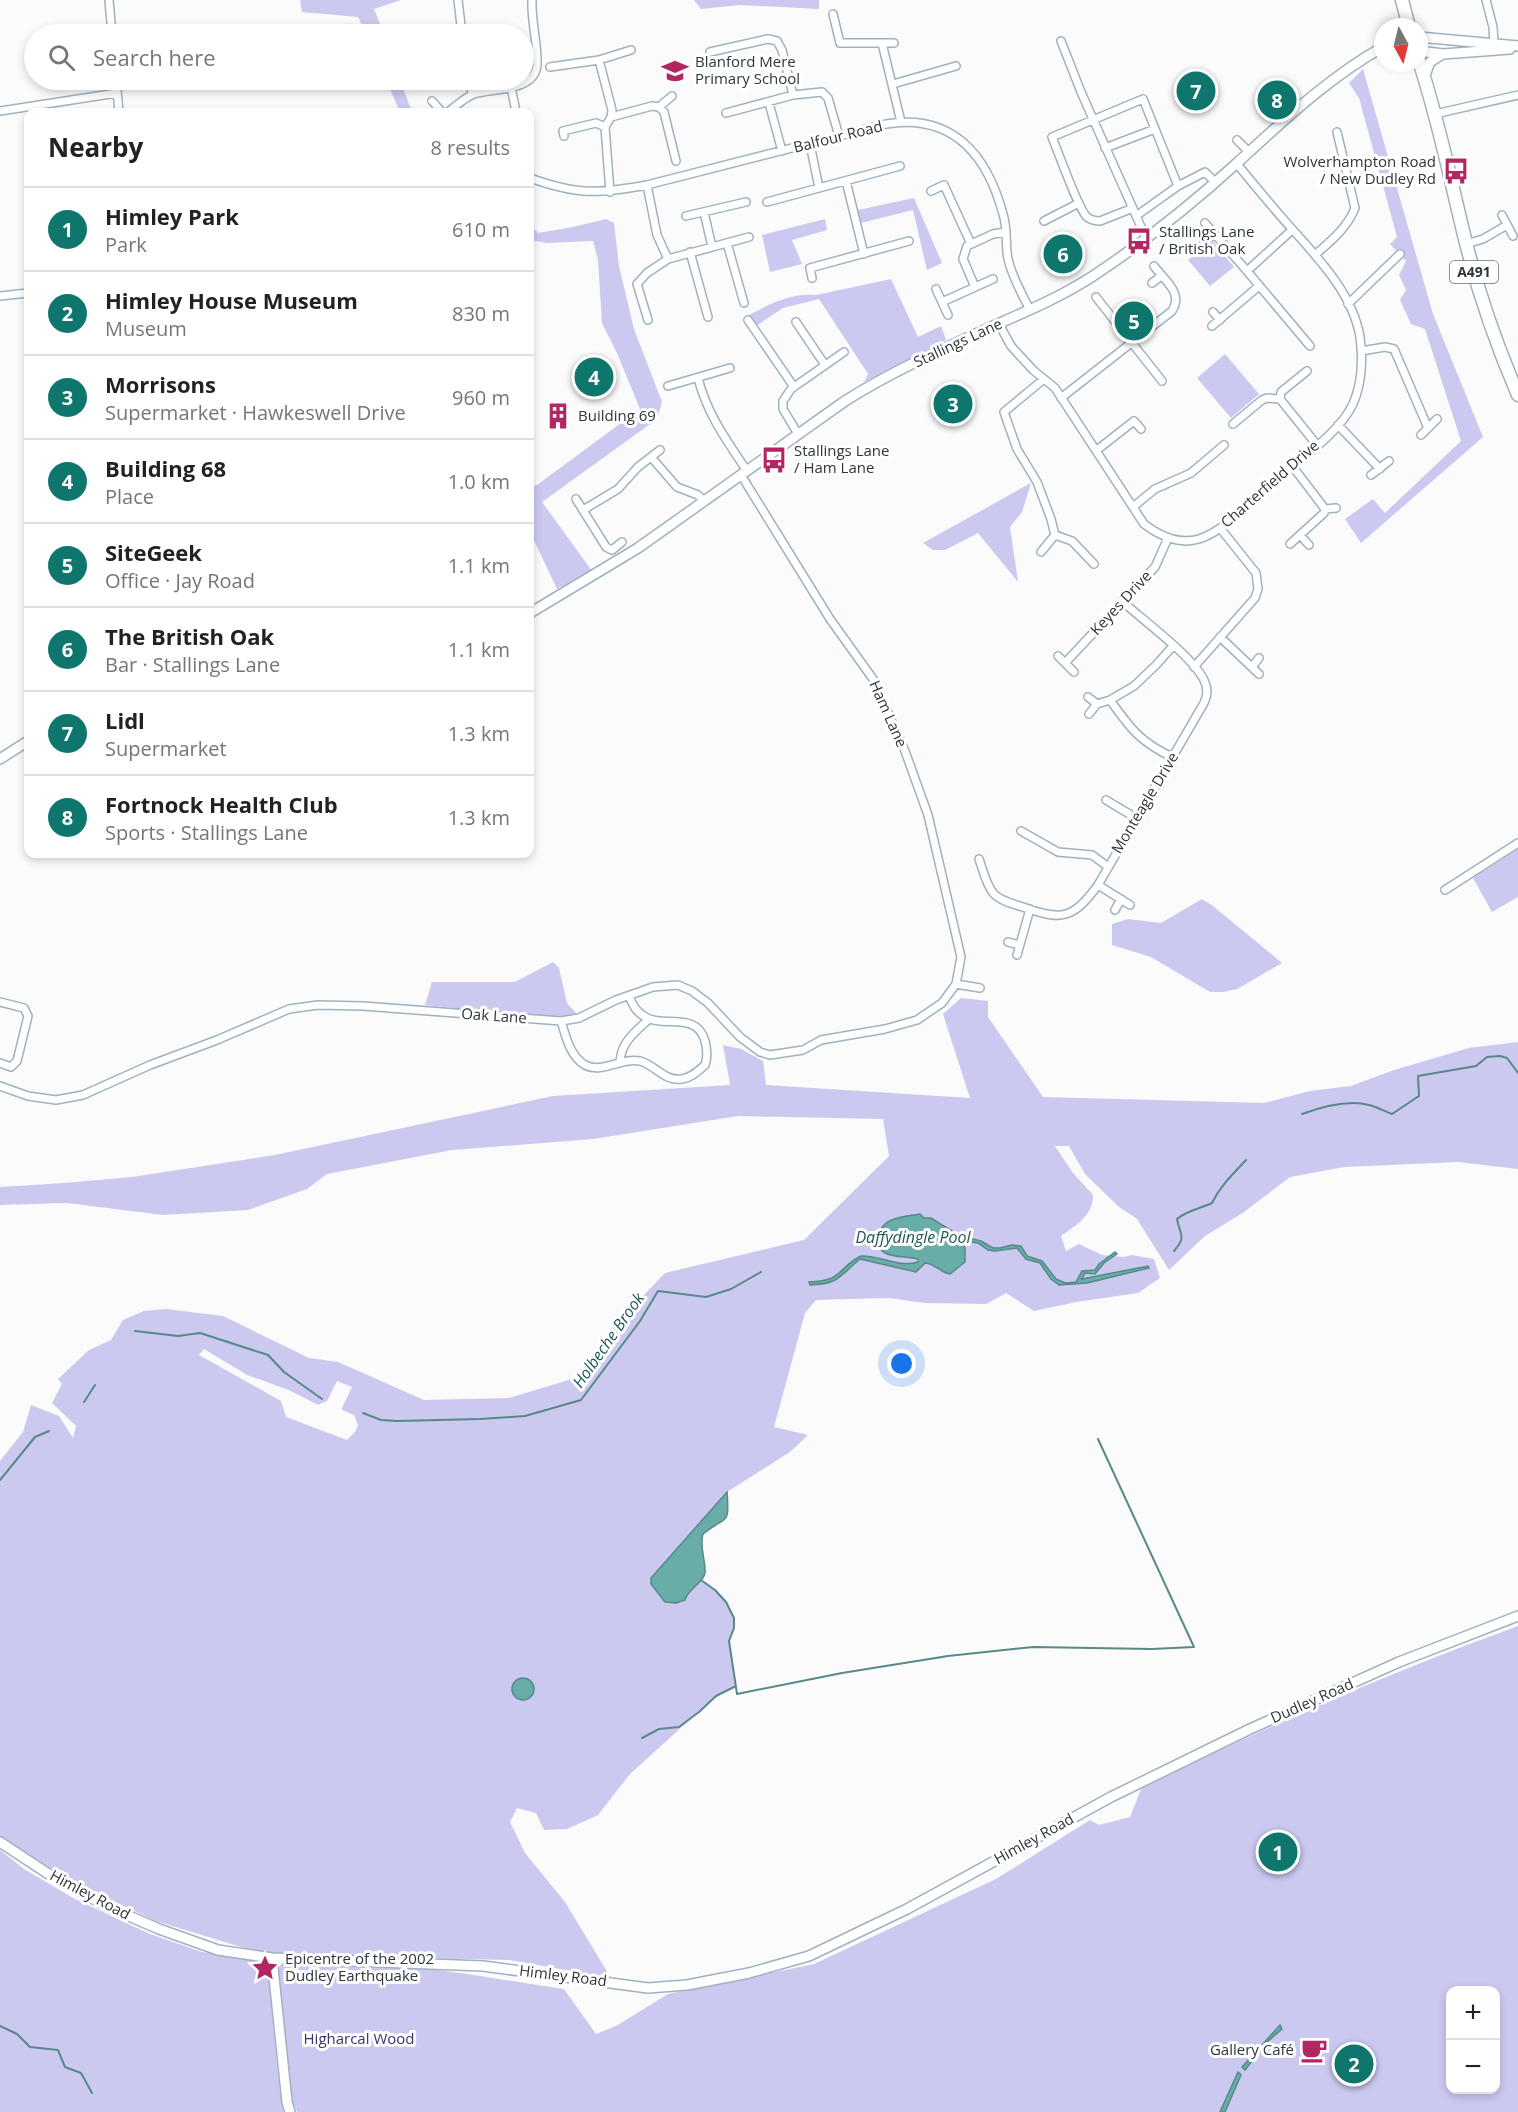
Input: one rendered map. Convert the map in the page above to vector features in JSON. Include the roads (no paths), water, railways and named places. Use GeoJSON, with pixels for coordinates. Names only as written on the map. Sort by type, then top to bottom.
{"type":"FeatureCollection","features":[{"type":"Feature","properties":{"kind":"highway","name":"A491"},"geometry":{"type":"LineString","coordinates":[[1422,72],[1435,114],[1466,244],[1486,312],[1518,395]]}},
{"type":"Feature","properties":{"kind":"main road"},"geometry":{"type":"LineString","coordinates":[[1428,38],[1518,47]]}},
{"type":"Feature","properties":{"kind":"main road"},"geometry":{"type":"LineString","coordinates":[[1428,52],[1443,54],[1518,47]]}},
{"type":"Feature","properties":{"kind":"main road","name":"Stallings Lane"},"geometry":{"type":"LineString","coordinates":[[534,611],[605,569],[880,379],[1056,298],[1086,280],[1146,238],[1237,164],[1272,131],[1324,88],[1374,52]]}},
{"type":"Feature","properties":{"kind":"main road"},"geometry":{"type":"LineString","coordinates":[[1424,78],[1430,62],[1443,54]]}},
{"type":"Feature","properties":{"kind":"main road"},"geometry":{"type":"LineString","coordinates":[[0,759],[24,744]]}},
{"type":"Feature","properties":{"kind":"main road","name":"Dudley Road"},"geometry":{"type":"LineString","coordinates":[[1111,1797],[1250,1729],[1399,1662],[1518,1616]]}},
{"type":"Feature","properties":{"kind":"main road","name":"Himley Road"},"geometry":{"type":"LineString","coordinates":[[0,1842],[46,1872],[106,1906],[159,1929],[218,1950],[273,1958],[483,1966],[648,1988],[687,1984],[748,1973],[808,1956],[864,1930],[1111,1797]]}},
{"type":"Feature","properties":{"kind":"main road"},"geometry":{"type":"LineString","coordinates":[[273,1958],[287,2102],[291,2112]]}},
{"type":"Feature","properties":{"kind":"street"},"geometry":{"type":"LineString","coordinates":[[109,0],[111,24]]}},
{"type":"Feature","properties":{"kind":"street"},"geometry":{"type":"LineString","coordinates":[[458,0],[461,24]]}},
{"type":"Feature","properties":{"kind":"street"},"geometry":{"type":"LineString","coordinates":[[532,0],[534,24]]}},
{"type":"Feature","properties":{"kind":"street"},"geometry":{"type":"LineString","coordinates":[[1486,0],[1493,27],[1494,43]]}},
{"type":"Feature","properties":{"kind":"street"},"geometry":{"type":"LineString","coordinates":[[833,15],[840,43],[894,43]]}},
{"type":"Feature","properties":{"kind":"street"},"geometry":{"type":"LineString","coordinates":[[534,26],[537,66],[534,76]]}},
{"type":"Feature","properties":{"kind":"street"},"geometry":{"type":"LineString","coordinates":[[711,52],[768,39],[777,41],[782,50],[793,95]]}},
{"type":"Feature","properties":{"kind":"street"},"geometry":{"type":"LineString","coordinates":[[1061,41],[1093,120],[1146,238]]}},
{"type":"Feature","properties":{"kind":"street"},"geometry":{"type":"LineString","coordinates":[[882,43],[901,122]]}},
{"type":"Feature","properties":{"kind":"street"},"geometry":{"type":"LineString","coordinates":[[550,67],[599,60],[631,50]]}},
{"type":"Feature","properties":{"kind":"street"},"geometry":{"type":"LineString","coordinates":[[599,60],[611,103],[611,117],[605,127],[610,192]]}},
{"type":"Feature","properties":{"kind":"street"},"geometry":{"type":"LineString","coordinates":[[893,84],[956,66]]}},
{"type":"Feature","properties":{"kind":"street"},"geometry":{"type":"LineString","coordinates":[[117,90],[119,108]]}},
{"type":"Feature","properties":{"kind":"street"},"geometry":{"type":"LineString","coordinates":[[471,90],[472,94]]}},
{"type":"Feature","properties":{"kind":"street"},"geometry":{"type":"LineString","coordinates":[[453,108],[472,94],[494,90]]}},
{"type":"Feature","properties":{"kind":"street"},"geometry":{"type":"LineString","coordinates":[[512,90],[515,108]]}},
{"type":"Feature","properties":{"kind":"street"},"geometry":{"type":"LineString","coordinates":[[726,113],[793,95],[819,91],[826,95],[839,136]]}},
{"type":"Feature","properties":{"kind":"street"},"geometry":{"type":"LineString","coordinates":[[0,111],[117,93]]}},
{"type":"Feature","properties":{"kind":"street"},"geometry":{"type":"LineString","coordinates":[[1435,114],[1518,95]]}},
{"type":"Feature","properties":{"kind":"street"},"geometry":{"type":"LineString","coordinates":[[659,107],[672,96]]}},
{"type":"Feature","properties":{"kind":"street"},"geometry":{"type":"LineString","coordinates":[[1178,186],[1143,99],[1053,137],[1086,217],[1096,221],[1134,212],[1205,172],[1215,182]]}},
{"type":"Feature","properties":{"kind":"street"},"geometry":{"type":"LineString","coordinates":[[432,101],[438,108]]}},
{"type":"Feature","properties":{"kind":"street"},"geometry":{"type":"LineString","coordinates":[[769,103],[782,151]]}},
{"type":"Feature","properties":{"kind":"street"},"geometry":{"type":"LineString","coordinates":[[611,117],[652,106],[659,107],[664,112],[676,161]]}},
{"type":"Feature","properties":{"kind":"street","name":"Balfour Road"},"geometry":{"type":"LineString","coordinates":[[534,179],[564,189],[610,192],[647,185],[901,122],[930,125],[965,142],[982,161],[1003,213],[1012,274],[1030,310]]}},
{"type":"Feature","properties":{"kind":"street"},"geometry":{"type":"LineString","coordinates":[[564,136],[563,131],[596,123],[605,127]]}},
{"type":"Feature","properties":{"kind":"street"},"geometry":{"type":"LineString","coordinates":[[1106,148],[1155,129]]}},
{"type":"Feature","properties":{"kind":"street"},"geometry":{"type":"LineString","coordinates":[[1316,254],[1339,234],[1351,219],[1355,208],[1337,132]]}},
{"type":"Feature","properties":{"kind":"street"},"geometry":{"type":"LineString","coordinates":[[1237,140],[1249,152]]}},
{"type":"Feature","properties":{"kind":"street"},"geometry":{"type":"LineString","coordinates":[[810,144],[819,188]]}},
{"type":"Feature","properties":{"kind":"street","name":"Charterfield Drive"},"geometry":{"type":"LineString","coordinates":[[1168,538],[1191,540],[1220,528],[1293,467],[1338,425],[1353,404],[1362,369],[1358,329],[1348,304],[1316,254],[1292,230],[1237,164]]}},
{"type":"Feature","properties":{"kind":"street"},"geometry":{"type":"LineString","coordinates":[[767,202],[900,166]]}},
{"type":"Feature","properties":{"kind":"street"},"geometry":{"type":"LineString","coordinates":[[846,181],[864,254]]}},
{"type":"Feature","properties":{"kind":"street"},"geometry":{"type":"LineString","coordinates":[[647,185],[657,235],[668,259]]}},
{"type":"Feature","properties":{"kind":"street"},"geometry":{"type":"LineString","coordinates":[[931,191],[944,185],[971,244]]}},
{"type":"Feature","properties":{"kind":"street"},"geometry":{"type":"LineString","coordinates":[[686,216],[746,202]]}},
{"type":"Feature","properties":{"kind":"street"},"geometry":{"type":"LineString","coordinates":[[1044,221],[1079,203]]}},
{"type":"Feature","properties":{"kind":"street"},"geometry":{"type":"LineString","coordinates":[[704,212],[712,247]]}},
{"type":"Feature","properties":{"kind":"street"},"geometry":{"type":"LineString","coordinates":[[1502,214],[1513,236]]}},
{"type":"Feature","properties":{"kind":"street"},"geometry":{"type":"LineString","coordinates":[[1205,223],[1310,346]]}},
{"type":"Feature","properties":{"kind":"street"},"geometry":{"type":"LineString","coordinates":[[1466,244],[1483,239],[1507,225]]}},
{"type":"Feature","properties":{"kind":"street"},"geometry":{"type":"LineString","coordinates":[[1247,271],[1292,230]]}},
{"type":"Feature","properties":{"kind":"street"},"geometry":{"type":"LineString","coordinates":[[975,287],[963,259],[965,249],[993,234],[1006,232]]}},
{"type":"Feature","properties":{"kind":"street"},"geometry":{"type":"LineString","coordinates":[[1204,241],[1214,234]]}},
{"type":"Feature","properties":{"kind":"street"},"geometry":{"type":"LineString","coordinates":[[648,321],[636,288],[647,273],[668,259],[749,237]]}},
{"type":"Feature","properties":{"kind":"street"},"geometry":{"type":"LineString","coordinates":[[812,278],[810,268],[909,241]]}},
{"type":"Feature","properties":{"kind":"street"},"geometry":{"type":"LineString","coordinates":[[727,243],[744,303]]}},
{"type":"Feature","properties":{"kind":"street"},"geometry":{"type":"LineString","coordinates":[[690,252],[701,307],[708,317]]}},
{"type":"Feature","properties":{"kind":"street"},"geometry":{"type":"LineString","coordinates":[[1348,304],[1400,254]]}},
{"type":"Feature","properties":{"kind":"street"},"geometry":{"type":"LineString","coordinates":[[1061,398],[1174,308],[1177,296],[1154,266]]}},
{"type":"Feature","properties":{"kind":"street"},"geometry":{"type":"LineString","coordinates":[[1152,283],[1161,276]]}},
{"type":"Feature","properties":{"kind":"street"},"geometry":{"type":"LineString","coordinates":[[942,302],[993,279]]}},
{"type":"Feature","properties":{"kind":"street"},"geometry":{"type":"LineString","coordinates":[[1212,326],[1259,286]]}},
{"type":"Feature","properties":{"kind":"street"},"geometry":{"type":"LineString","coordinates":[[936,289],[948,315]]}},
{"type":"Feature","properties":{"kind":"street"},"geometry":{"type":"LineString","coordinates":[[0,296],[24,293]]}},
{"type":"Feature","properties":{"kind":"street"},"geometry":{"type":"LineString","coordinates":[[1096,297],[1162,381]]}},
{"type":"Feature","properties":{"kind":"street"},"geometry":{"type":"LineString","coordinates":[[1213,312],[1220,320]]}},
{"type":"Feature","properties":{"kind":"street"},"geometry":{"type":"LineString","coordinates":[[748,320],[794,387]]}},
{"type":"Feature","properties":{"kind":"street"},"geometry":{"type":"LineString","coordinates":[[796,322],[825,365]]}},
{"type":"Feature","properties":{"kind":"street"},"geometry":{"type":"LineString","coordinates":[[999,324],[1011,346],[1055,388],[1144,524],[1168,538]]}},
{"type":"Feature","properties":{"kind":"street"},"geometry":{"type":"LineString","coordinates":[[1303,336],[1311,329]]}},
{"type":"Feature","properties":{"kind":"street"},"geometry":{"type":"LineString","coordinates":[[1361,351],[1385,346],[1394,349],[1428,428]]}},
{"type":"Feature","properties":{"kind":"street"},"geometry":{"type":"LineString","coordinates":[[798,434],[783,409],[786,396],[794,387],[843,352]]}},
{"type":"Feature","properties":{"kind":"street"},"geometry":{"type":"LineString","coordinates":[[668,386],[730,368]]}},
{"type":"Feature","properties":{"kind":"street"},"geometry":{"type":"LineString","coordinates":[[1280,399],[1281,392],[1306,371]]}},
{"type":"Feature","properties":{"kind":"street","name":"Ham Lane"},"geometry":{"type":"LineString","coordinates":[[698,378],[705,404],[744,473],[830,619],[873,679],[905,752],[928,815],[961,957],[956,984]]}},
{"type":"Feature","properties":{"kind":"street"},"geometry":{"type":"LineString","coordinates":[[1044,379],[1004,412],[1017,449],[1037,482],[1052,519],[1055,535]]}},
{"type":"Feature","properties":{"kind":"street"},"geometry":{"type":"LineString","coordinates":[[1233,424],[1262,400],[1280,399],[1317,445]]}},
{"type":"Feature","properties":{"kind":"street"},"geometry":{"type":"LineString","coordinates":[[1421,435],[1437,420]]}},
{"type":"Feature","properties":{"kind":"street"},"geometry":{"type":"LineString","coordinates":[[1097,450],[1134,421],[1141,429]]}},
{"type":"Feature","properties":{"kind":"street"},"geometry":{"type":"LineString","coordinates":[[1338,425],[1380,469]]}},
{"type":"Feature","properties":{"kind":"street"},"geometry":{"type":"LineString","coordinates":[[1133,507],[1155,489],[1191,473],[1224,445]]}},
{"type":"Feature","properties":{"kind":"street"},"geometry":{"type":"LineString","coordinates":[[583,510],[618,489],[660,450]]}},
{"type":"Feature","properties":{"kind":"street"},"geometry":{"type":"LineString","coordinates":[[651,457],[677,487],[698,495],[704,501]]}},
{"type":"Feature","properties":{"kind":"street"},"geometry":{"type":"LineString","coordinates":[[1371,476],[1389,461]]}},
{"type":"Feature","properties":{"kind":"street"},"geometry":{"type":"LineString","coordinates":[[1293,467],[1325,510]]}},
{"type":"Feature","properties":{"kind":"street"},"geometry":{"type":"LineString","coordinates":[[576,499],[606,547],[612,550],[622,542]]}},
{"type":"Feature","properties":{"kind":"street"},"geometry":{"type":"LineString","coordinates":[[1290,544],[1325,510],[1336,508]]}},
{"type":"Feature","properties":{"kind":"street"},"geometry":{"type":"LineString","coordinates":[[1194,667],[1255,598],[1258,589],[1256,573],[1220,528]]}},
{"type":"Feature","properties":{"kind":"street"},"geometry":{"type":"LineString","coordinates":[[1041,552],[1055,535]]}},
{"type":"Feature","properties":{"kind":"street"},"geometry":{"type":"LineString","coordinates":[[1055,535],[1072,541],[1094,564]]}},
{"type":"Feature","properties":{"kind":"street"},"geometry":{"type":"LineString","coordinates":[[1300,535],[1309,545]]}},
{"type":"Feature","properties":{"kind":"street","name":"Keyes Drive"},"geometry":{"type":"LineString","coordinates":[[1065,663],[1155,567],[1168,538]]}},
{"type":"Feature","properties":{"kind":"street","name":"Monteagle Drive"},"geometry":{"type":"LineString","coordinates":[[979,859],[994,894],[1000,899],[1052,915],[1064,915],[1084,904],[1098,885],[1206,699],[1207,690],[1204,681],[1194,667],[1123,602]]}},
{"type":"Feature","properties":{"kind":"street"},"geometry":{"type":"LineString","coordinates":[[1220,637],[1259,674]]}},
{"type":"Feature","properties":{"kind":"street"},"geometry":{"type":"LineString","coordinates":[[1089,714],[1097,704],[1110,700],[1134,686],[1173,646]]}},
{"type":"Feature","properties":{"kind":"street"},"geometry":{"type":"LineString","coordinates":[[1058,656],[1074,672]]}},
{"type":"Feature","properties":{"kind":"street"},"geometry":{"type":"LineString","coordinates":[[1252,667],[1259,658]]}},
{"type":"Feature","properties":{"kind":"street"},"geometry":{"type":"LineString","coordinates":[[1088,697],[1097,704]]}},
{"type":"Feature","properties":{"kind":"street"},"geometry":{"type":"LineString","coordinates":[[1110,700],[1130,728],[1143,741],[1172,757]]}},
{"type":"Feature","properties":{"kind":"street"},"geometry":{"type":"LineString","coordinates":[[1106,800],[1136,818]]}},
{"type":"Feature","properties":{"kind":"street"},"geometry":{"type":"LineString","coordinates":[[1021,831],[1058,852],[1092,855],[1107,866]]}},
{"type":"Feature","properties":{"kind":"street"},"geometry":{"type":"LineString","coordinates":[[1445,890],[1518,843]]}},
{"type":"Feature","properties":{"kind":"street"},"geometry":{"type":"LineString","coordinates":[[1098,885],[1130,905]]}},
{"type":"Feature","properties":{"kind":"street"},"geometry":{"type":"LineString","coordinates":[[1115,910],[1121,899]]}},
{"type":"Feature","properties":{"kind":"street"},"geometry":{"type":"LineString","coordinates":[[1017,955],[1030,909]]}},
{"type":"Feature","properties":{"kind":"street"},"geometry":{"type":"LineString","coordinates":[[1008,942],[1019,945]]}},
{"type":"Feature","properties":{"kind":"street"},"geometry":{"type":"LineString","coordinates":[[956,984],[980,988]]}},
{"type":"Feature","properties":{"kind":"street","name":"Oak Lane"},"geometry":{"type":"LineString","coordinates":[[0,1086],[28,1096],[56,1100],[83,1095],[150,1065],[217,1040],[289,1009],[318,1005],[363,1006],[561,1021],[579,1018],[653,987],[678,985],[692,991],[708,1003],[740,1037],[760,1052],[770,1055],[803,1050],[821,1040],[885,1029],[917,1020],[942,1003],[956,984]]}},
{"type":"Feature","properties":{"kind":"street"},"geometry":{"type":"LineString","coordinates":[[561,1021],[573,1055],[588,1067],[597,1068],[633,1060],[643,1062],[666,1077],[682,1079],[694,1074],[705,1065],[707,1052],[700,1031],[689,1023],[649,1019],[633,1007],[629,996]]}},
{"type":"Feature","properties":{"kind":"street"},"geometry":{"type":"LineString","coordinates":[[0,1002],[24,1008],[28,1016],[17,1061],[11,1067],[0,1063]]}},
{"type":"Feature","properties":{"kind":"street"},"geometry":{"type":"LineString","coordinates":[[621,1062],[621,1052],[625,1042],[649,1019]]}},
{"type":"Feature","properties":{"kind":"water","name":"Daffydingle Pool"},"geometry":{"type":"Polygon","coordinates":[[[920,1214],[960,1236],[981,1241],[993,1248],[1021,1246],[1027,1256],[1042,1261],[1056,1279],[1065,1283],[1076,1282],[1082,1271],[1095,1270],[1115,1252],[1117,1254],[1104,1263],[1095,1274],[1085,1273],[1082,1279],[1148,1266],[1149,1268],[1087,1283],[1059,1285],[1051,1279],[1040,1263],[1026,1259],[1017,1248],[995,1251],[988,1250],[978,1243],[966,1241],[963,1243],[965,1262],[950,1274],[928,1263],[916,1272],[860,1259],[833,1281],[810,1285],[809,1282],[835,1276],[861,1256],[903,1263],[918,1262],[918,1259],[885,1253],[878,1242],[879,1234],[886,1223],[920,1214]]]}},
{"type":"Feature","properties":{"kind":"water"},"geometry":{"type":"Polygon","coordinates":[[[727,1492],[727,1516],[703,1534],[704,1576],[689,1592],[685,1600],[676,1603],[665,1602],[651,1584],[651,1578],[727,1492]]]}},
{"type":"Feature","properties":{"kind":"water"},"geometry":{"type":"Polygon","coordinates":[[[519,1678],[527,1678],[534,1685],[534,1693],[527,1700],[519,1700],[512,1693],[512,1685],[519,1678]]]}},
{"type":"Feature","properties":{"kind":"water"},"geometry":{"type":"Polygon","coordinates":[[[1280,2025],[1282,2029],[1267,2042],[1245,2070],[1242,2067],[1280,2025]]]}},
{"type":"Feature","properties":{"kind":"water"},"geometry":{"type":"Polygon","coordinates":[[[1238,2072],[1241,2075],[1225,2112],[1220,2112],[1238,2072]]]}},
{"type":"Feature","properties":{"kind":"waterway","name":"Holbeche Brook"},"geometry":{"type":"LineString","coordinates":[[1302,1114],[1344,1103],[1361,1103],[1392,1114],[1419,1096],[1418,1076],[1476,1066],[1487,1057],[1507,1058],[1518,1073]]}},
{"type":"Feature","properties":{"kind":"waterway","name":"Holbeche Brook"},"geometry":{"type":"LineString","coordinates":[[1174,1251],[1182,1236],[1177,1219],[1212,1203],[1223,1186],[1246,1160]]}},
{"type":"Feature","properties":{"kind":"waterway","name":"Holbeche Brook"},"geometry":{"type":"LineString","coordinates":[[363,1413],[381,1420],[397,1421],[480,1419],[525,1416],[581,1400],[640,1321],[658,1291],[706,1297],[731,1289],[761,1272]]}},
{"type":"Feature","properties":{"kind":"waterway","name":"Holbeche Brook"},"geometry":{"type":"LineString","coordinates":[[135,1331],[178,1336],[200,1333],[268,1355],[284,1372],[322,1399]]}},
{"type":"Feature","properties":{"kind":"waterway"},"geometry":{"type":"LineString","coordinates":[[84,1402],[95,1385]]}},
{"type":"Feature","properties":{"kind":"waterway"},"geometry":{"type":"LineString","coordinates":[[0,1480],[35,1437],[49,1431]]}},
{"type":"Feature","properties":{"kind":"waterway"},"geometry":{"type":"LineString","coordinates":[[701,1580],[726,1602],[734,1618],[734,1628],[729,1641],[737,1694],[842,1673],[948,1656],[1033,1647],[1152,1649],[1194,1647],[1098,1439]]}},
{"type":"Feature","properties":{"kind":"waterway"},"geometry":{"type":"LineString","coordinates":[[642,1738],[659,1729],[679,1727],[716,1696],[734,1687]]}},
{"type":"Feature","properties":{"kind":"waterway"},"geometry":{"type":"LineString","coordinates":[[0,2026],[17,2034],[30,2047],[58,2050],[65,2067],[81,2073],[92,2093]]}},
{"type":"Feature","properties":{"kind":"place","name":"Blanford Mere Primary School"},"geometry":{"type":"Point","coordinates":[675,71]}},
{"type":"Feature","properties":{"kind":"place","name":"Lidl"},"geometry":{"type":"Point","coordinates":[1196,91]}},
{"type":"Feature","properties":{"kind":"place","name":"Fortnock Health Club"},"geometry":{"type":"Point","coordinates":[1277,100]}},
{"type":"Feature","properties":{"kind":"place","name":"Wolverhampton Road / New Dudley Rd"},"geometry":{"type":"Point","coordinates":[1456,171]}},
{"type":"Feature","properties":{"kind":"place","name":"Stallings Lane / British Oak"},"geometry":{"type":"Point","coordinates":[1139,241]}},
{"type":"Feature","properties":{"kind":"place","name":"The British Oak"},"geometry":{"type":"Point","coordinates":[1063,254]}},
{"type":"Feature","properties":{"kind":"place","name":"SiteGeek"},"geometry":{"type":"Point","coordinates":[1134,321]}},
{"type":"Feature","properties":{"kind":"place","name":"Building 68"},"geometry":{"type":"Point","coordinates":[594,377]}},
{"type":"Feature","properties":{"kind":"place","name":"Morrisons"},"geometry":{"type":"Point","coordinates":[953,404]}},
{"type":"Feature","properties":{"kind":"place","name":"Building 69"},"geometry":{"type":"Point","coordinates":[558,416]}},
{"type":"Feature","properties":{"kind":"place","name":"Stallings Lane / Ham Lane"},"geometry":{"type":"Point","coordinates":[774,460]}},
{"type":"Feature","properties":{"kind":"place","name":"Himley Park"},"geometry":{"type":"Point","coordinates":[1278,1852]}},
{"type":"Feature","properties":{"kind":"place","name":"Epicentre of the 2002 Dudley Earthquake"},"geometry":{"type":"Point","coordinates":[265,1968]}},
{"type":"Feature","properties":{"kind":"place","name":"Gallery Café"},"geometry":{"type":"Point","coordinates":[1314,2050]}},
{"type":"Feature","properties":{"kind":"place","name":"Himley House Museum"},"geometry":{"type":"Point","coordinates":[1354,2064]}},
{"type":"Feature","properties":{"kind":"park label","name":"Higharcal Wood"},"geometry":{"type":"Point","coordinates":[359,2039]}}]}
